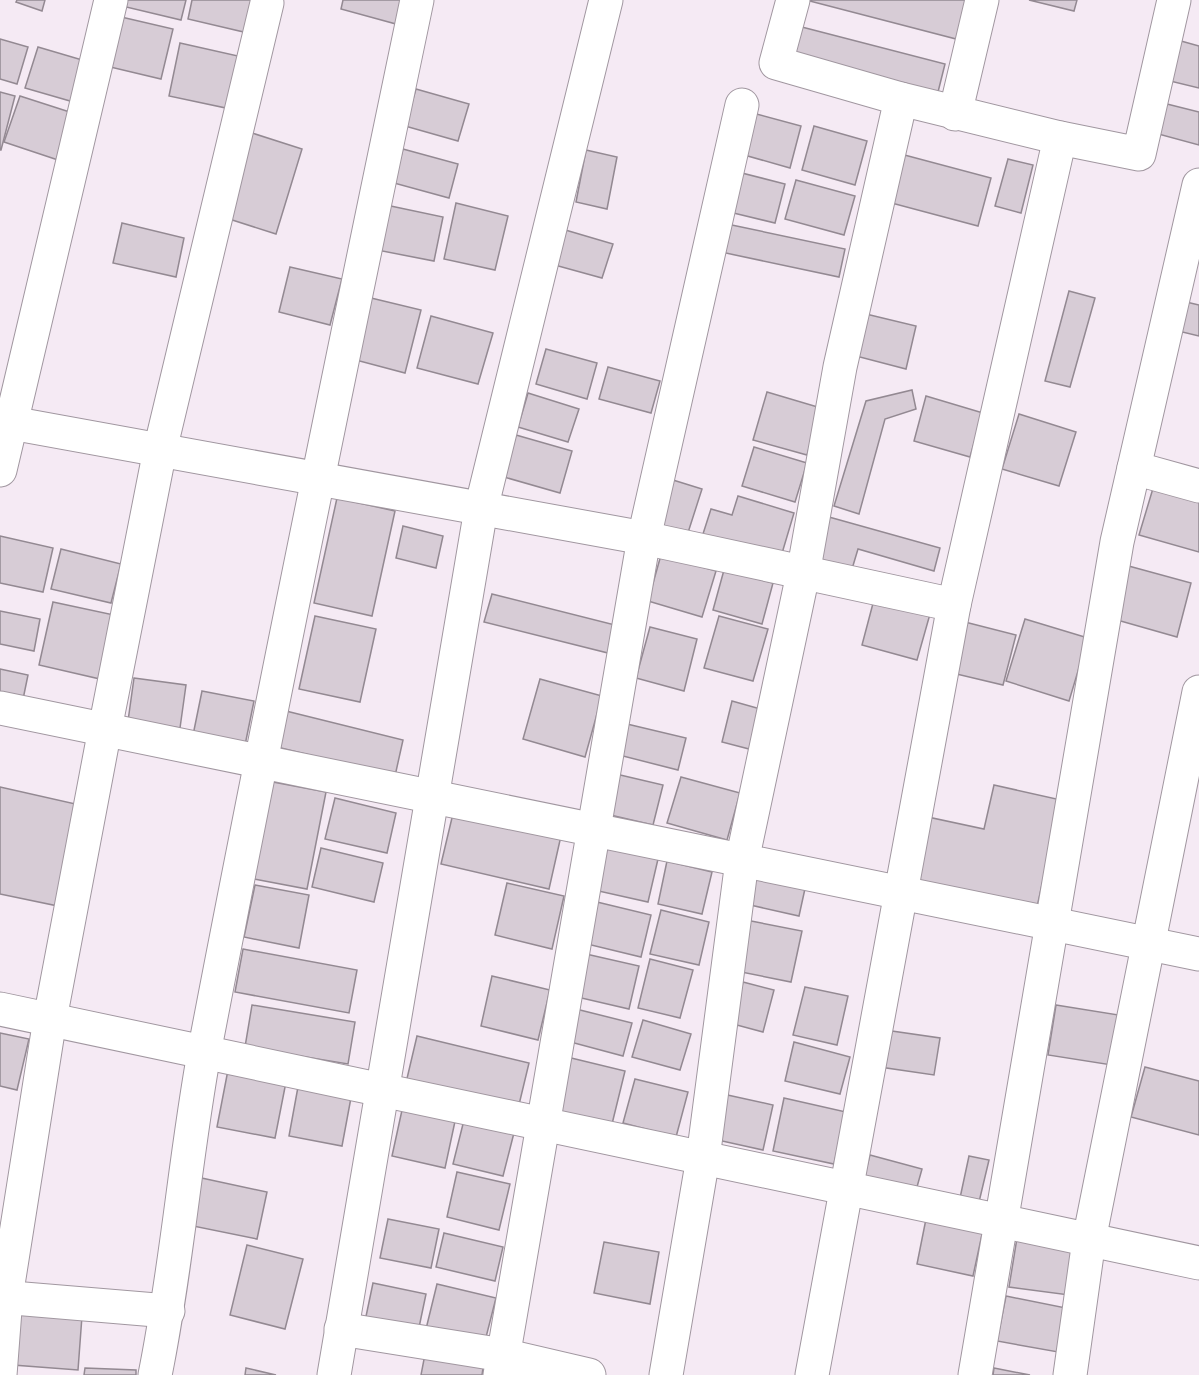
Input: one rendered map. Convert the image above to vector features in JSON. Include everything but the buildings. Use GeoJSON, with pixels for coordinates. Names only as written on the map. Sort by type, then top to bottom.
{"type":"FeatureCollection","features":[{"type":"Feature","properties":{"kind":"street"},"geometry":{"type":"LineString","coordinates":[[0,470],[5,422],[111,0]]}},
{"type":"Feature","properties":{"kind":"street"},"geometry":{"type":"LineString","coordinates":[[155,1375],[168,1311],[204,1053],[317,479],[417,0]]}},
{"type":"Feature","properties":{"kind":"street"},"geometry":{"type":"LineString","coordinates":[[334,1375],[481,509],[606,0]]}},
{"type":"Feature","properties":{"kind":"street"},"geometry":{"type":"LineString","coordinates":[[794,0],[776,63],[955,114],[1140,154],[1174,0]]}},
{"type":"Feature","properties":{"kind":"street"},"geometry":{"type":"LineString","coordinates":[[955,114],[982,0]]}},
{"type":"Feature","properties":{"kind":"street"},"geometry":{"type":"LineString","coordinates":[[0,1375],[3,1297],[50,1019],[105,729],[160,450],[267,3]]}},
{"type":"Feature","properties":{"kind":"street"},"geometry":{"type":"LineString","coordinates":[[666,1375],[703,1158],[742,861],[803,574],[840,367],[901,99]]}},
{"type":"Feature","properties":{"kind":"street"},"geometry":{"type":"LineString","coordinates":[[501,1365],[644,538],[742,105]]}},
{"type":"Feature","properties":{"kind":"street"},"geometry":{"type":"LineString","coordinates":[[812,1375],[954,605],[1060,138]]}},
{"type":"Feature","properties":{"kind":"street"},"geometry":{"type":"LineString","coordinates":[[975,1375],[1115,554],[1199,185]]}},
{"type":"Feature","properties":{"kind":"street"},"geometry":{"type":"LineString","coordinates":[[5,422],[644,538],[954,605]]}},
{"type":"Feature","properties":{"kind":"street"},"geometry":{"type":"LineString","coordinates":[[1134,468],[1199,486]]}},
{"type":"Feature","properties":{"kind":"street"},"geometry":{"type":"LineString","coordinates":[[1070,1375],[1089,1239],[1199,692]]}},
{"type":"Feature","properties":{"kind":"street"},"geometry":{"type":"LineString","coordinates":[[0,708],[1199,954]]}},
{"type":"Feature","properties":{"kind":"street"},"geometry":{"type":"LineString","coordinates":[[0,1009],[1199,1263]]}},
{"type":"Feature","properties":{"kind":"street"},"geometry":{"type":"LineString","coordinates":[[3,1297],[168,1311]]}},
{"type":"Feature","properties":{"kind":"street"},"geometry":{"type":"LineString","coordinates":[[341,1329],[501,1365],[589,1375]]}}]}
